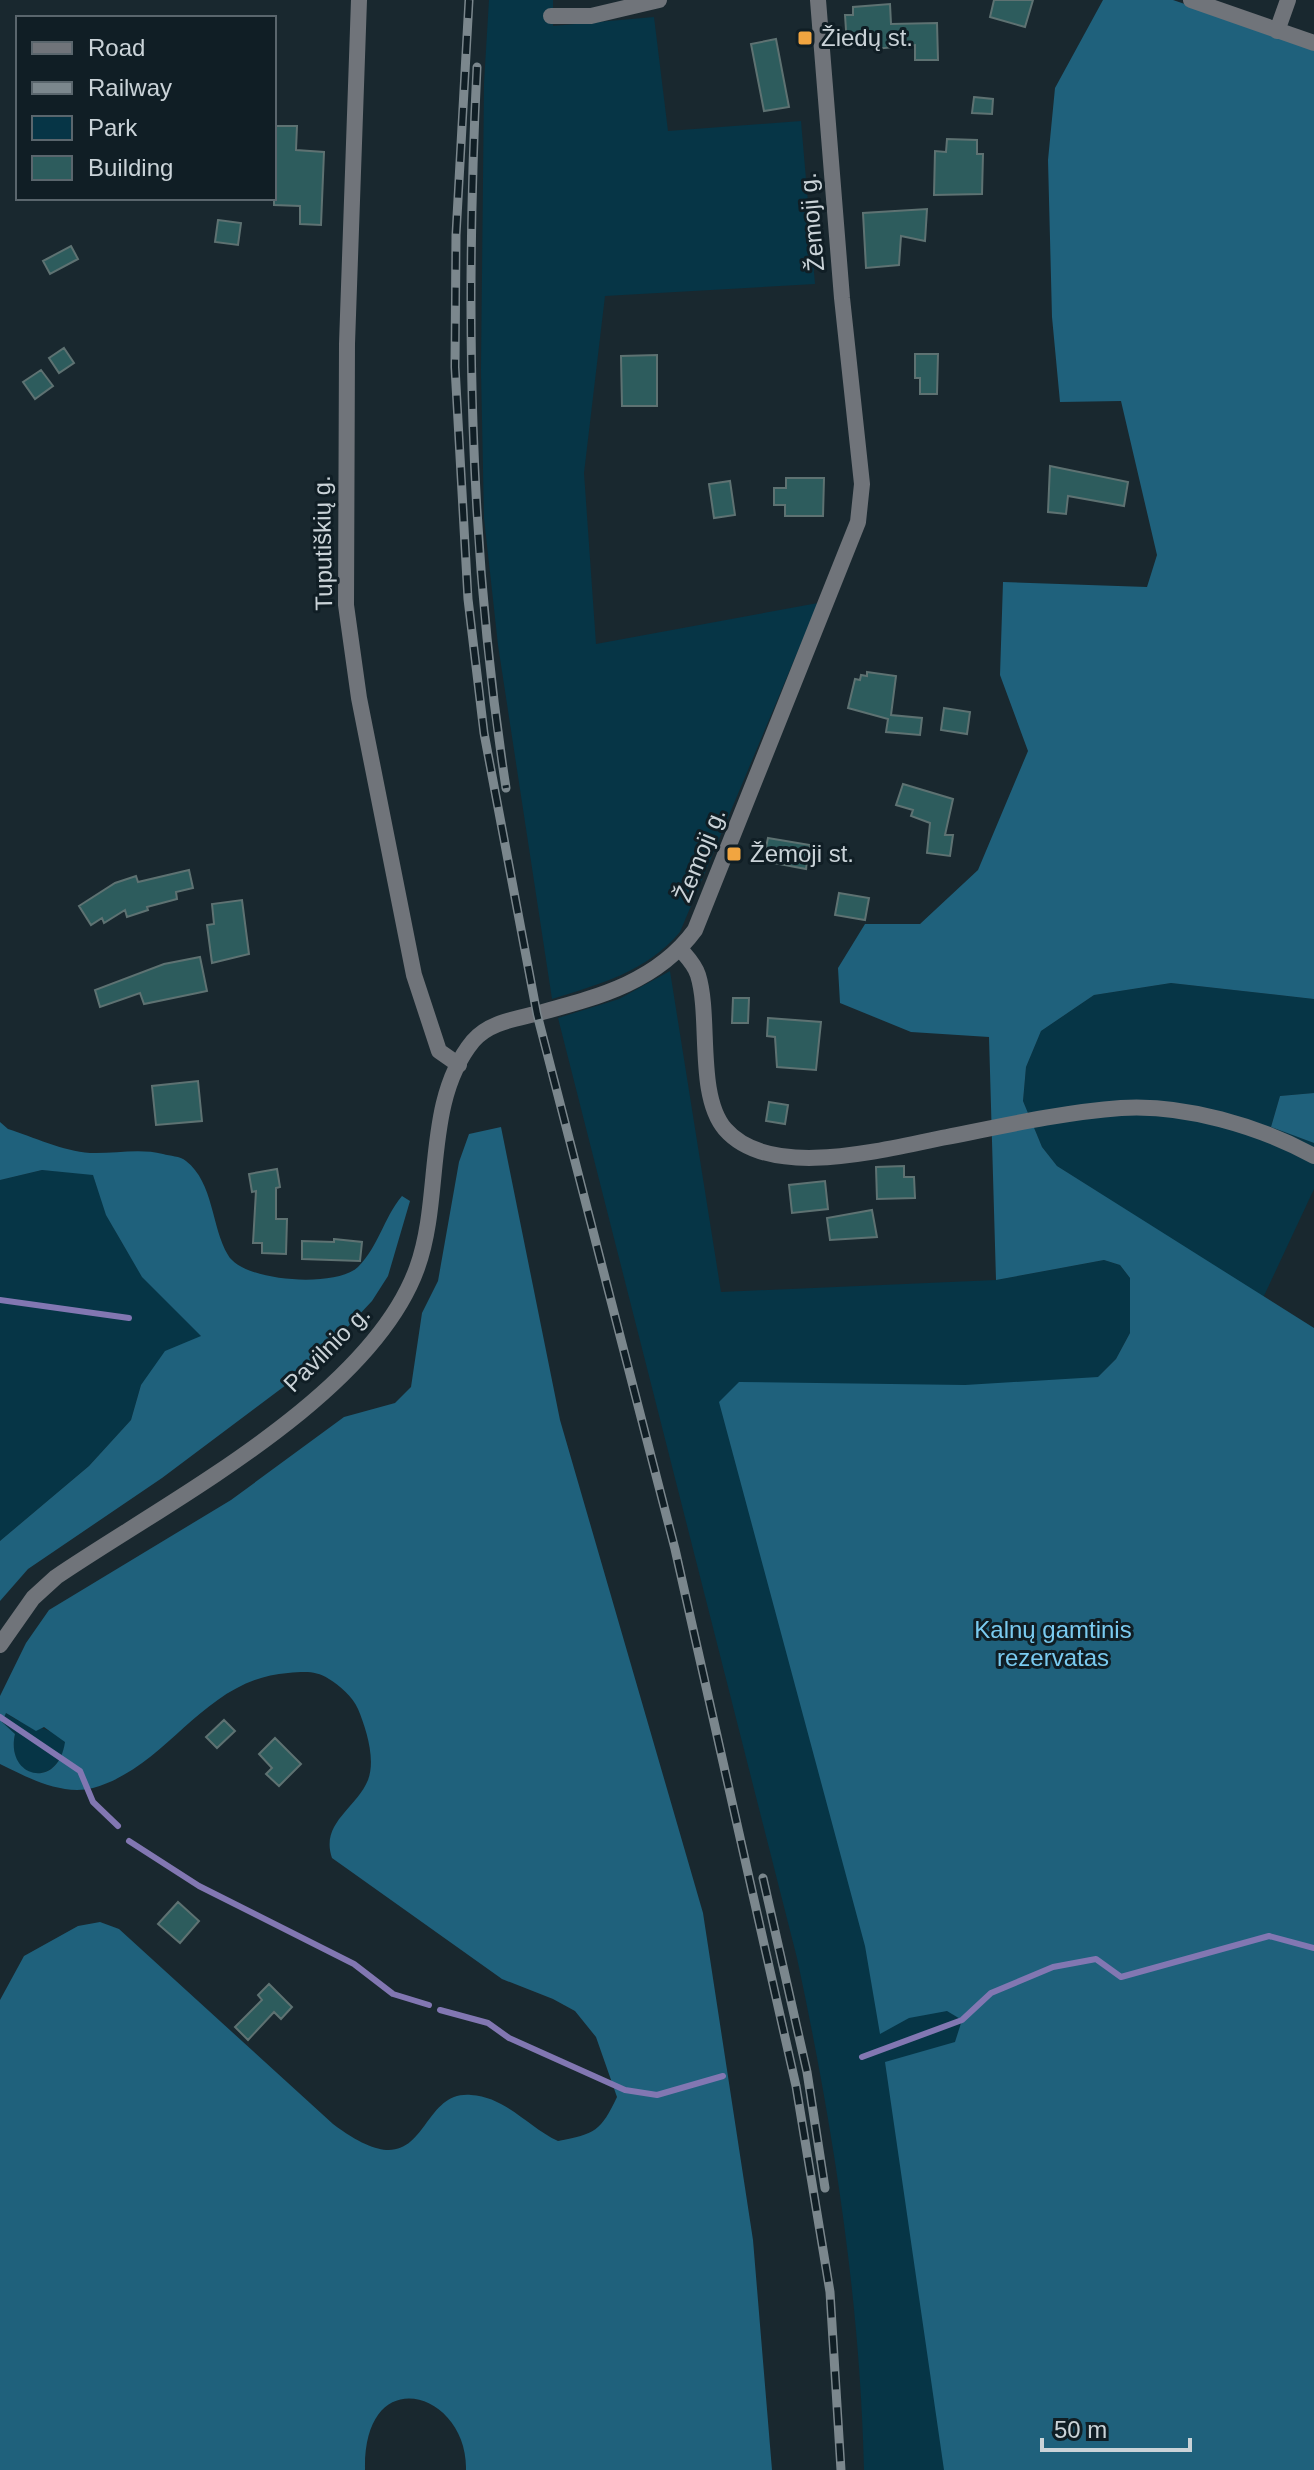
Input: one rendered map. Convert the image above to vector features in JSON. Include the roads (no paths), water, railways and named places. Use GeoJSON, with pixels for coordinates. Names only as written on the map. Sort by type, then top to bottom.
{"type":"FeatureCollection","features":[{"type":"Feature","properties":{"kind":"street","name":"Tuputiškių g."},"geometry":{"type":"LineString","coordinates":[[359,0],[347,344],[346,605],[359,698],[414,975],[439,1051],[459,1065]]}},
{"type":"Feature","properties":{"kind":"street"},"geometry":{"type":"LineString","coordinates":[[551,16],[591,16],[659,0]]}},
{"type":"Feature","properties":{"kind":"street","name":"Žemoji g."},"geometry":{"type":"LineString","coordinates":[[681,950],[707,905],[858,522],[862,484],[842,298],[818,0]]}},
{"type":"Feature","properties":{"kind":"street"},"geometry":{"type":"LineString","coordinates":[[1191,0],[1314,43]]}},
{"type":"Feature","properties":{"kind":"street"},"geometry":{"type":"LineString","coordinates":[[1277,31],[1288,0]]}},
{"type":"Feature","properties":{"kind":"street","name":"Pavilnio g."},"geometry":{"type":"LineString","coordinates":[[0,1645],[33,1598],[56,1577],[267,1438],[346,1367],[393,1317],[417,1267],[426,1234],[443,1112],[459,1065],[474,1040],[489,1028],[623,988],[681,950]]}},
{"type":"Feature","properties":{"kind":"street"},"geometry":{"type":"LineString","coordinates":[[681,950],[698,975],[712,1098],[723,1127],[739,1142],[754,1149],[804,1156],[871,1154],[947,1137],[1122,1108],[1179,1112],[1236,1124],[1275,1137],[1314,1156]]}},
{"type":"Feature","properties":{"kind":"waterway"},"geometry":{"type":"LineString","coordinates":[[0,1300],[129,1318]]}},
{"type":"Feature","properties":{"kind":"waterway"},"geometry":{"type":"LineString","coordinates":[[0,1717],[80,1771],[93,1802],[118,1826]]}},
{"type":"Feature","properties":{"kind":"waterway"},"geometry":{"type":"LineString","coordinates":[[129,1841],[199,1886],[354,1964],[393,1994],[429,2005]]}},
{"type":"Feature","properties":{"kind":"waterway"},"geometry":{"type":"LineString","coordinates":[[862,2057],[962,2020],[991,1993],[1053,1967],[1096,1959],[1121,1977],[1269,1936],[1314,1948]]}},
{"type":"Feature","properties":{"kind":"waterway"},"geometry":{"type":"LineString","coordinates":[[440,2010],[488,2023],[509,2038],[625,2090],[657,2095],[723,2076]]}},
{"type":"Feature","properties":{"kind":"railway"},"geometry":{"type":"LineString","coordinates":[[469,0],[456,235],[455,367],[468,599],[484,733],[537,1014],[675,1549],[796,2086],[830,2292],[841,2470]]}},
{"type":"Feature","properties":{"kind":"railway"},"geometry":{"type":"LineString","coordinates":[[477,67],[471,248],[473,428],[484,608],[506,788]]}},
{"type":"Feature","properties":{"kind":"railway"},"geometry":{"type":"LineString","coordinates":[[763,1878],[807,2072],[825,2188]]}},
{"type":"Feature","properties":{"kind":"place","name":"Žiedų st."},"geometry":{"type":"Point","coordinates":[805,38]}},
{"type":"Feature","properties":{"kind":"place","name":"Žemoji st."},"geometry":{"type":"Point","coordinates":[734,854]}},
{"type":"Feature","properties":{"kind":"park label","name":"Kalnų gamtinis rezervatas"},"geometry":{"type":"Point","coordinates":[1053,1644]}}]}
